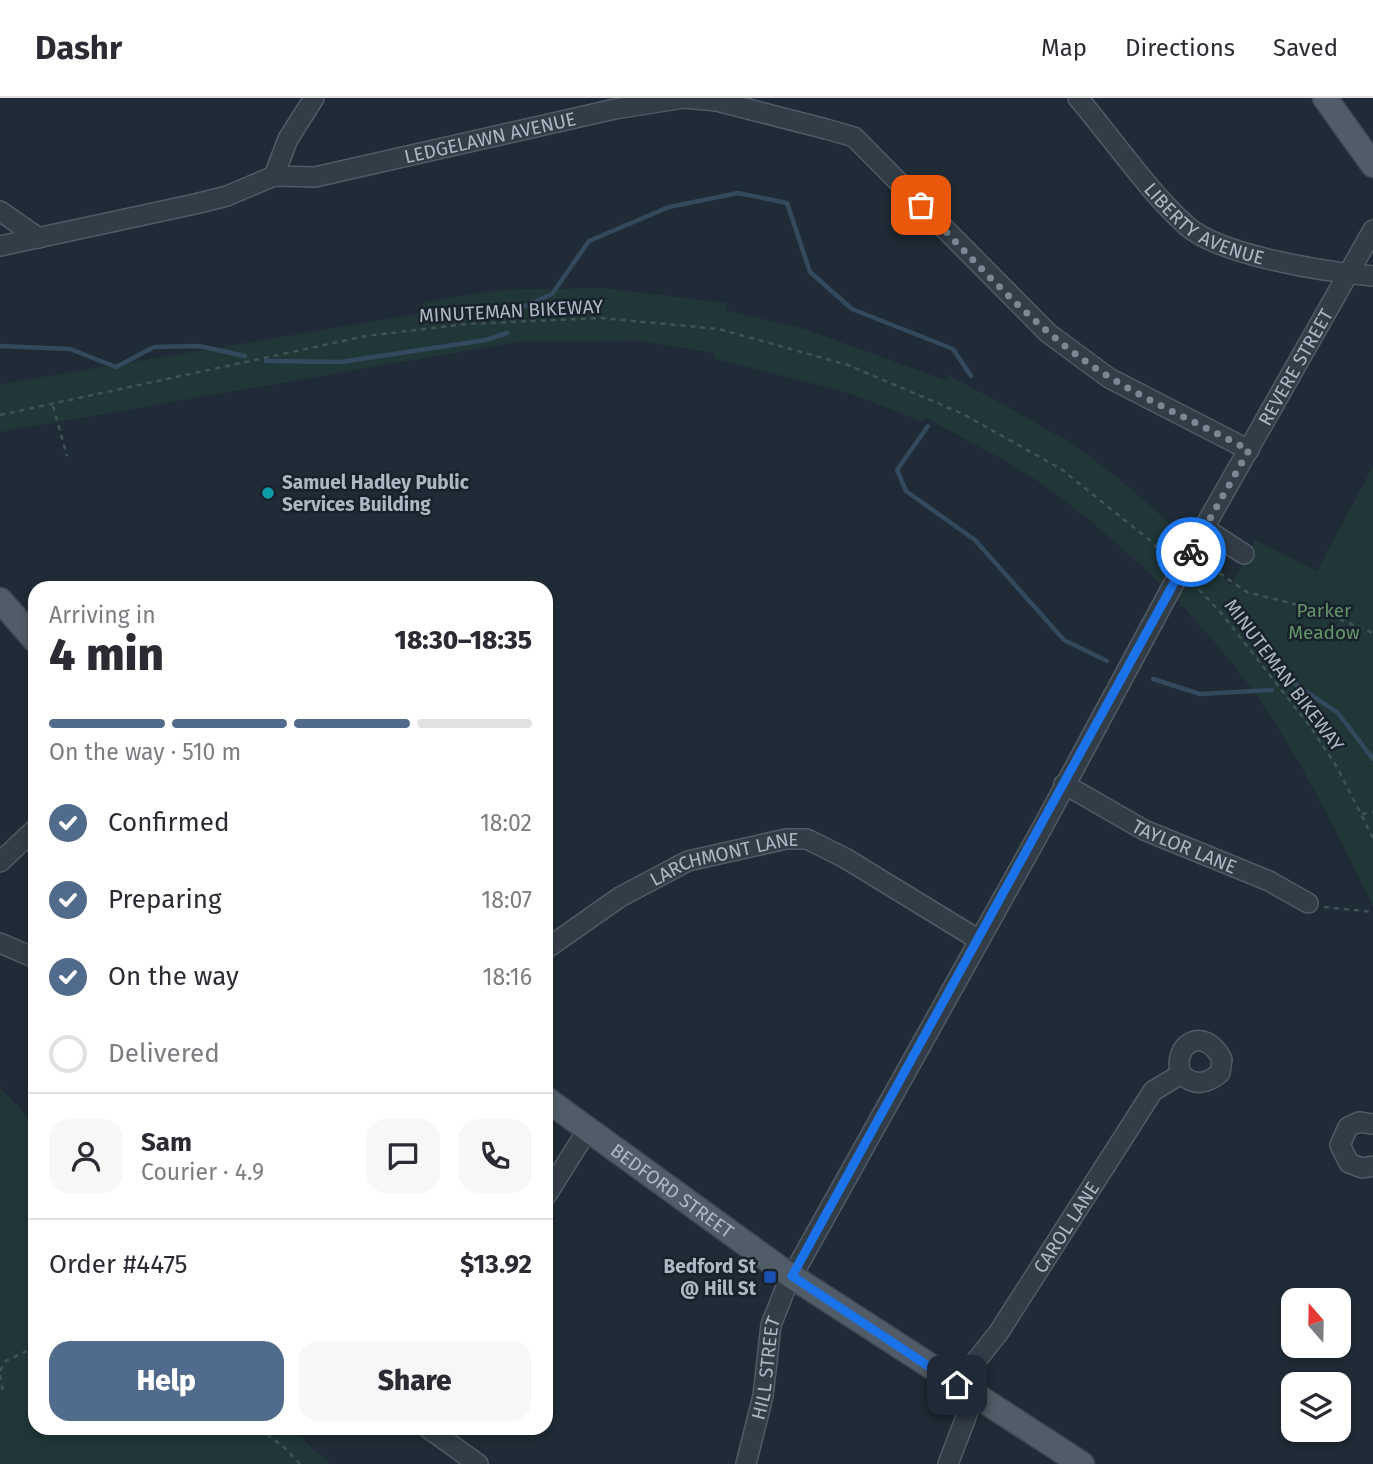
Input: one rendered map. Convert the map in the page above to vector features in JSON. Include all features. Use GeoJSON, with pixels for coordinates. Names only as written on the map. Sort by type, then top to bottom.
{"type":"FeatureCollection","features":[{"type":"Feature","properties":{"kind":"main road"},"geometry":{"type":"LineString","coordinates":[[1325,98],[1373,164]]}},
{"type":"Feature","properties":{"kind":"main road"},"geometry":{"type":"LineString","coordinates":[[0,600],[28,632]]}},
{"type":"Feature","properties":{"kind":"main road","name":"BEDFORD STREET"},"geometry":{"type":"LineString","coordinates":[[553,1104],[792,1276],[1082,1464]]}},
{"type":"Feature","properties":{"kind":"street"},"geometry":{"type":"LineString","coordinates":[[274,176],[288,139],[314,98]]}},
{"type":"Feature","properties":{"kind":"street","name":"LEDGELAWN AVENUE"},"geometry":{"type":"LineString","coordinates":[[0,246],[226,196],[274,176],[316,177],[615,109],[688,98],[717,101],[854,137],[1048,333],[1109,377],[1249,450]]}},
{"type":"Feature","properties":{"kind":"street","name":"LIBERTY AVENUE"},"geometry":{"type":"LineString","coordinates":[[1079,98],[1187,226],[1236,250],[1347,274],[1373,276]]}},
{"type":"Feature","properties":{"kind":"street"},"geometry":{"type":"LineString","coordinates":[[0,211],[39,238]]}},
{"type":"Feature","properties":{"kind":"street","name":"REVERE STREET"},"geometry":{"type":"LineString","coordinates":[[792,1276],[1204,528],[1373,230]]}},
{"type":"Feature","properties":{"kind":"street"},"geometry":{"type":"LineString","coordinates":[[1204,528],[1244,554]]}},
{"type":"Feature","properties":{"kind":"street","name":"TAYLOR LANE"},"geometry":{"type":"LineString","coordinates":[[1065,784],[1144,830],[1269,881],[1308,903]]}},
{"type":"Feature","properties":{"kind":"street"},"geometry":{"type":"LineString","coordinates":[[0,862],[28,836]]}},
{"type":"Feature","properties":{"kind":"street","name":"LARCHMONT LANE"},"geometry":{"type":"LineString","coordinates":[[553,944],[620,897],[688,861],[786,839],[807,839],[845,858],[979,940]]}},
{"type":"Feature","properties":{"kind":"street"},"geometry":{"type":"LineString","coordinates":[[0,943],[28,955]]}},
{"type":"Feature","properties":{"kind":"street","name":"CAROL LANE"},"geometry":{"type":"LineString","coordinates":[[948,1464],[966,1391],[999,1332],[1153,1091],[1181,1074]]}},
{"type":"Feature","properties":{"kind":"street"},"geometry":{"type":"LineString","coordinates":[[1373,1124],[1359,1122],[1348,1127],[1340,1145],[1349,1163],[1362,1168],[1373,1166]]}},
{"type":"Feature","properties":{"kind":"street"},"geometry":{"type":"LineString","coordinates":[[553,1185],[588,1129]]}},
{"type":"Feature","properties":{"kind":"street","name":"HILL STREET"},"geometry":{"type":"LineString","coordinates":[[746,1464],[763,1396],[771,1325],[792,1276]]}},
{"type":"Feature","properties":{"kind":"street"},"geometry":{"type":"LineString","coordinates":[[440,1435],[478,1464]]}},
{"type":"Feature","properties":{"kind":"path","name":"MINUTEMAN BIKEWAY"},"geometry":{"type":"LineString","coordinates":[[0,415],[366,336],[454,325],[601,318],[719,329],[848,365],[963,414],[1061,469],[1152,542],[1222,613],[1310,725],[1373,838]]}},
{"type":"Feature","properties":{"kind":"path"},"geometry":{"type":"LineString","coordinates":[[53,405],[67,456]]}},
{"type":"Feature","properties":{"kind":"path"},"geometry":{"type":"LineString","coordinates":[[1200,559],[1247,592],[1317,610],[1373,633]]}},
{"type":"Feature","properties":{"kind":"path"},"geometry":{"type":"LineString","coordinates":[[1362,814],[1373,812]]}},
{"type":"Feature","properties":{"kind":"path"},"geometry":{"type":"LineString","coordinates":[[1308,903],[1373,912]]}},
{"type":"Feature","properties":{"kind":"path"},"geometry":{"type":"LineString","coordinates":[[3,1392],[0,1373],[6,1361],[28,1350]]}},
{"type":"Feature","properties":{"kind":"path"},"geometry":{"type":"LineString","coordinates":[[268,1435],[300,1464]]}},
{"type":"Feature","properties":{"kind":"green space","name":"Parker Meadow"},"geometry":{"type":"Polygon","coordinates":[[[604,288],[726,303],[726,310],[805,329],[945,380],[949,375],[1048,430],[1108,470],[1172,526],[1231,586],[1255,540],[1317,571],[1373,466],[1373,906],[1286,740],[1251,688],[1210,637],[1166,589],[1118,544],[1052,491],[926,418],[923,422],[846,392],[716,359],[713,353],[639,341],[517,342],[0,432],[0,384],[418,314],[425,302],[499,290],[604,288]]]}},
{"type":"Feature","properties":{"kind":"green space"},"geometry":{"type":"Polygon","coordinates":[[[0,1087],[28,1117],[28,1435],[299,1435],[330,1464],[0,1464],[0,1087]]]}},
{"type":"Feature","properties":{"kind":"waterway"},"geometry":{"type":"LineString","coordinates":[[519,309],[552,294],[589,241],[669,207],[738,193],[787,203],[810,272],[852,309],[953,349],[971,376]]}},
{"type":"Feature","properties":{"kind":"waterway"},"geometry":{"type":"LineString","coordinates":[[266,361],[341,362],[486,340],[507,333]]}},
{"type":"Feature","properties":{"kind":"waterway"},"geometry":{"type":"LineString","coordinates":[[0,346],[70,349],[116,367],[154,347],[199,346],[245,356]]}},
{"type":"Feature","properties":{"kind":"waterway"},"geometry":{"type":"LineString","coordinates":[[928,426],[897,470],[906,491],[975,540],[1064,640],[1107,661]]}},
{"type":"Feature","properties":{"kind":"waterway"},"geometry":{"type":"LineString","coordinates":[[1153,679],[1200,694],[1272,690]]}},
{"type":"Feature","properties":{"kind":"waterway"},"geometry":{"type":"LineString","coordinates":[[1285,684],[1291,681],[1338,713],[1373,759]]}},
{"type":"Feature","properties":{"kind":"way so far"},"geometry":{"type":"LineString","coordinates":[[921,205],[1048,333],[1086,362],[1114,380],[1249,450],[1191,552]]}},
{"type":"Feature","properties":{"kind":"place","name":"Samuel Hadley Public Services Building"},"geometry":{"type":"Point","coordinates":[268,493]}},
{"type":"Feature","properties":{"kind":"place","name":"Bedford St @ Hill St"},"geometry":{"type":"Point","coordinates":[770,1277]}},
{"type":"Feature","properties":{"kind":"route"},"geometry":{"type":"LineString","coordinates":[[957,1385],[792,1276],[1041,830],[1191,552]]}}]}
